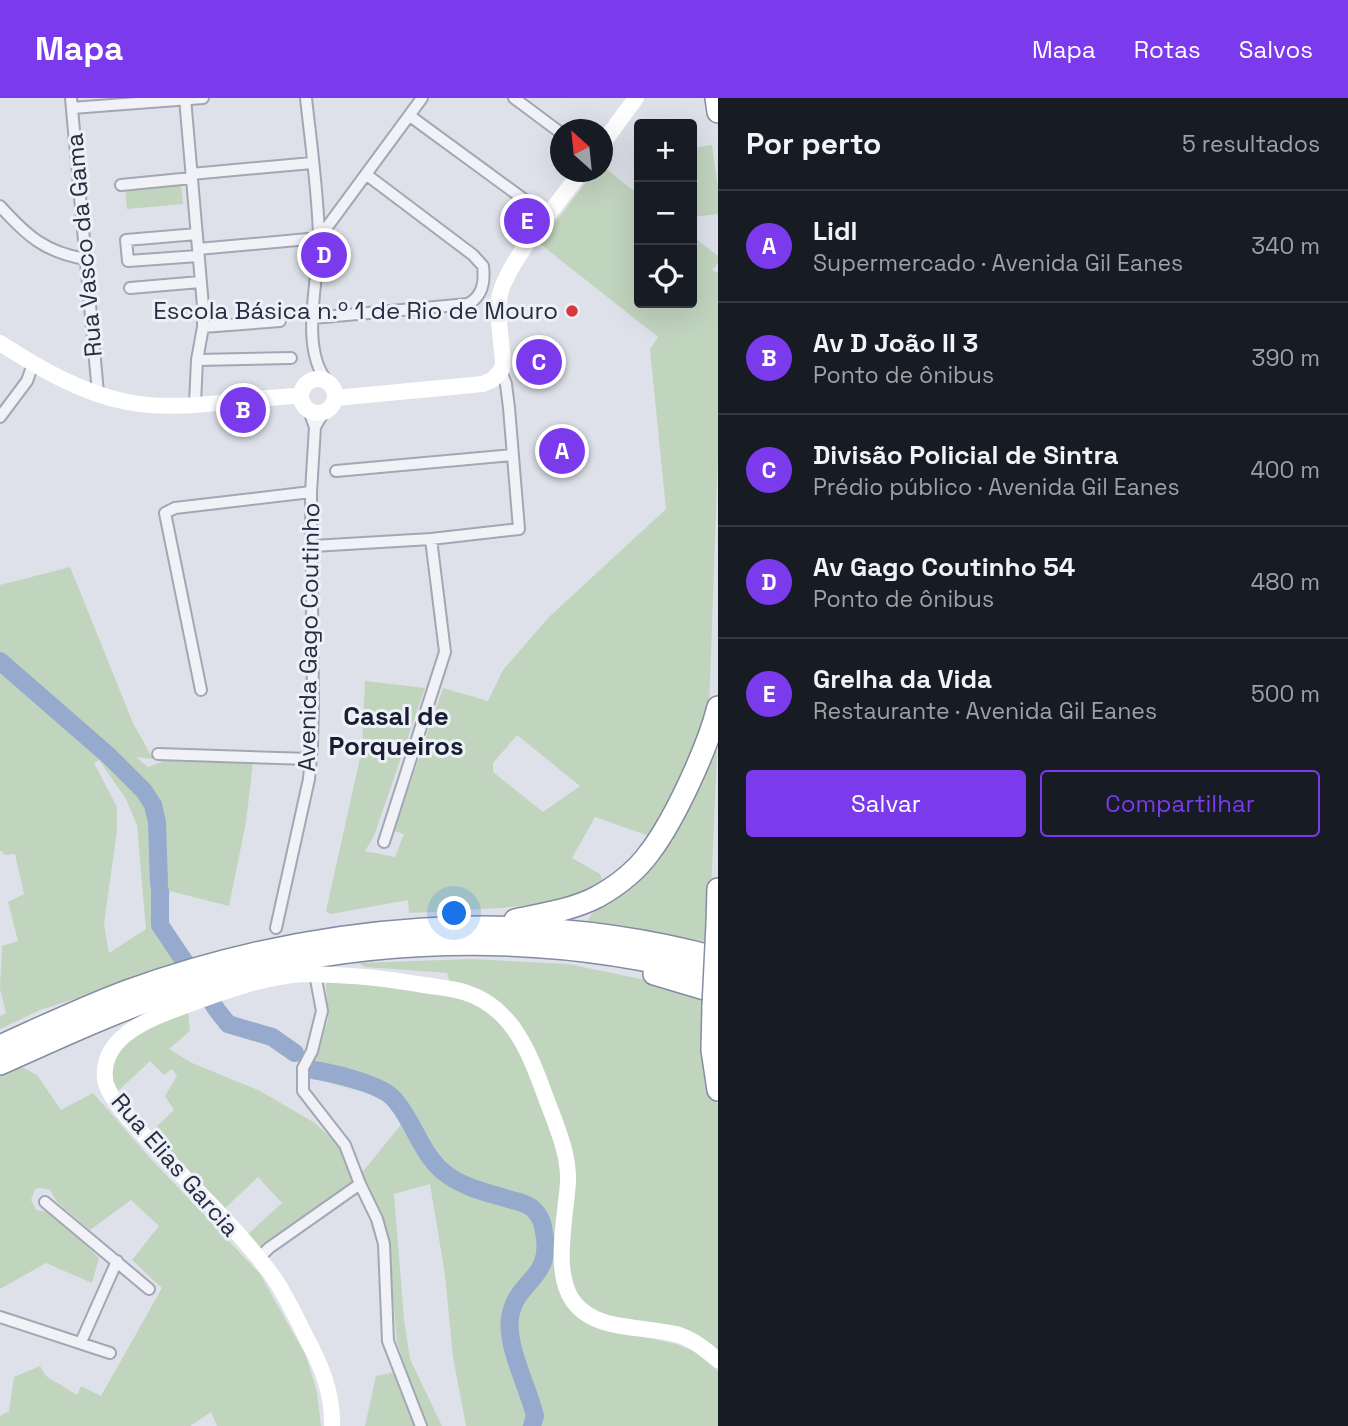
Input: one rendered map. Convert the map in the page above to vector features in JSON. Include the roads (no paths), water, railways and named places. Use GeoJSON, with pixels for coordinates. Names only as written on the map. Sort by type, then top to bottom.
{"type":"FeatureCollection","features":[{"type":"Feature","properties":{"kind":"highway"},"geometry":{"type":"LineString","coordinates":[[716,98],[718,112]]}},
{"type":"Feature","properties":{"kind":"highway"},"geometry":{"type":"LineString","coordinates":[[486,926],[582,904],[613,887],[633,870],[651,851],[670,818],[705,745],[718,707]]}},
{"type":"Feature","properties":{"kind":"highway"},"geometry":{"type":"LineString","coordinates":[[718,889],[716,1000],[712,1051],[718,1090]]}},
{"type":"Feature","properties":{"kind":"highway"},"geometry":{"type":"LineString","coordinates":[[226,976],[295,944],[441,926],[486,926],[581,933],[676,948],[718,958]]}},
{"type":"Feature","properties":{"kind":"highway"},"geometry":{"type":"LineString","coordinates":[[0,1046],[58,1019],[226,976],[299,960],[386,947],[492,943],[579,949],[671,964],[718,977]]}},
{"type":"Feature","properties":{"kind":"highway"},"geometry":{"type":"LineString","coordinates":[[579,949],[716,1000]]}},
{"type":"Feature","properties":{"kind":"highway"},"geometry":{"type":"LineString","coordinates":[[0,1064],[66,1034],[179,990]]}},
{"type":"Feature","properties":{"kind":"street"},"geometry":{"type":"LineString","coordinates":[[71,103],[203,98]]}},
{"type":"Feature","properties":{"kind":"street"},"geometry":{"type":"LineString","coordinates":[[0,343],[60,379],[127,402],[155,405],[330,408],[332,389],[315,361],[313,318],[319,238],[306,98]]}},
{"type":"Feature","properties":{"kind":"street"},"geometry":{"type":"LineString","coordinates":[[197,234],[126,240],[128,261],[319,238],[422,98]]}},
{"type":"Feature","properties":{"kind":"street"},"geometry":{"type":"LineString","coordinates":[[513,98],[550,125]]}},
{"type":"Feature","properties":{"kind":"street"},"geometry":{"type":"LineString","coordinates":[[613,129],[636,98]]}},
{"type":"Feature","properties":{"kind":"street"},"geometry":{"type":"LineString","coordinates":[[185,99],[203,327],[197,359],[195,404]]}},
{"type":"Feature","properties":{"kind":"street","name":"Rua Vasco da Gama"},"geometry":{"type":"LineString","coordinates":[[71,103],[98,393]]}},
{"type":"Feature","properties":{"kind":"street"},"geometry":{"type":"LineString","coordinates":[[410,116],[548,217]]}},
{"type":"Feature","properties":{"kind":"street"},"geometry":{"type":"LineString","coordinates":[[121,185],[312,163]]}},
{"type":"Feature","properties":{"kind":"street"},"geometry":{"type":"LineString","coordinates":[[313,318],[468,304],[476,300],[483,288],[483,266],[473,255],[367,175]]}},
{"type":"Feature","properties":{"kind":"street"},"geometry":{"type":"LineString","coordinates":[[313,546],[430,539],[519,529],[506,384],[501,371],[499,319],[502,289],[515,262],[574,182]]}},
{"type":"Feature","properties":{"kind":"street"},"geometry":{"type":"LineString","coordinates":[[0,206],[36,240],[59,254],[85,259]]}},
{"type":"Feature","properties":{"kind":"street"},"geometry":{"type":"LineString","coordinates":[[130,288],[200,282]]}},
{"type":"Feature","properties":{"kind":"street"},"geometry":{"type":"LineString","coordinates":[[203,327],[280,321]]}},
{"type":"Feature","properties":{"kind":"street"},"geometry":{"type":"LineString","coordinates":[[197,359],[291,358]]}},
{"type":"Feature","properties":{"kind":"street"},"geometry":{"type":"LineString","coordinates":[[0,417],[27,381],[33,365]]}},
{"type":"Feature","properties":{"kind":"street"},"geometry":{"type":"LineString","coordinates":[[311,406],[303,386],[312,379],[321,378],[332,389],[490,376],[501,371]]}},
{"type":"Feature","properties":{"kind":"street","name":"Avenida Gago Coutinho"},"geometry":{"type":"LineString","coordinates":[[276,928],[309,779],[313,705],[311,492],[316,427],[311,406]]}},
{"type":"Feature","properties":{"kind":"street"},"geometry":{"type":"LineString","coordinates":[[336,471],[513,455]]}},
{"type":"Feature","properties":{"kind":"street"},"geometry":{"type":"LineString","coordinates":[[201,690],[165,513],[175,508],[311,492]]}},
{"type":"Feature","properties":{"kind":"street"},"geometry":{"type":"LineString","coordinates":[[384,842],[445,652],[430,539]]}},
{"type":"Feature","properties":{"kind":"street"},"geometry":{"type":"LineString","coordinates":[[158,754],[310,760]]}},
{"type":"Feature","properties":{"kind":"street"},"geometry":{"type":"LineString","coordinates":[[315,974],[322,1011],[312,1051],[303,1068],[302,1085],[305,1097],[345,1145],[377,1219],[384,1244],[388,1341],[421,1426]]}},
{"type":"Feature","properties":{"kind":"street"},"geometry":{"type":"LineString","coordinates":[[226,976],[367,976],[458,990],[475,996],[500,1012],[520,1036],[532,1062],[565,1153],[568,1171],[562,1272],[570,1297],[579,1308],[594,1318],[618,1325],[678,1335],[695,1342],[718,1360]]}},
{"type":"Feature","properties":{"kind":"street","name":"Rua Elias Garcia"},"geometry":{"type":"LineString","coordinates":[[179,990],[157,1016],[126,1033],[116,1043],[107,1059],[106,1085],[125,1115],[258,1259],[282,1291],[321,1365],[331,1404],[332,1426]]}},
{"type":"Feature","properties":{"kind":"street"},"geometry":{"type":"LineString","coordinates":[[258,1259],[269,1248],[360,1184]]}},
{"type":"Feature","properties":{"kind":"street"},"geometry":{"type":"LineString","coordinates":[[45,1202],[149,1289]]}},
{"type":"Feature","properties":{"kind":"street"},"geometry":{"type":"LineString","coordinates":[[81,1342],[117,1261]]}},
{"type":"Feature","properties":{"kind":"street"},"geometry":{"type":"LineString","coordinates":[[0,1317],[110,1353]]}},
{"type":"Feature","properties":{"kind":"waterway"},"geometry":{"type":"LineString","coordinates":[[0,661],[109,756],[144,791],[153,805],[157,822],[159,884]]}},
{"type":"Feature","properties":{"kind":"waterway"},"geometry":{"type":"LineString","coordinates":[[160,891],[160,925],[228,1024],[272,1037],[295,1053]]}},
{"type":"Feature","properties":{"kind":"waterway"},"geometry":{"type":"LineString","coordinates":[[313,1070],[356,1080],[387,1093],[401,1107],[439,1168],[470,1187],[527,1205],[538,1215],[546,1245],[544,1258],[540,1269],[520,1294],[510,1318],[514,1354],[535,1416],[532,1426]]}},
{"type":"Feature","properties":{"kind":"place","name":"Grelha da Vida"},"geometry":{"type":"Point","coordinates":[527,221]}},
{"type":"Feature","properties":{"kind":"place","name":"Av Gago Coutinho 54"},"geometry":{"type":"Point","coordinates":[324,255]}},
{"type":"Feature","properties":{"kind":"place","name":"Escola Básica n.º 1 de Rio de Mouro"},"geometry":{"type":"Point","coordinates":[572,311]}},
{"type":"Feature","properties":{"kind":"place","name":"Divisão Policial de Sintra"},"geometry":{"type":"Point","coordinates":[539,362]}},
{"type":"Feature","properties":{"kind":"place","name":"Av D João II 3"},"geometry":{"type":"Point","coordinates":[243,410]}},
{"type":"Feature","properties":{"kind":"place","name":"Lidl"},"geometry":{"type":"Point","coordinates":[562,451]}},
{"type":"Feature","properties":{"kind":"district","name":"Casal de Porqueiros"},"geometry":{"type":"Point","coordinates":[396,731]}}]}
